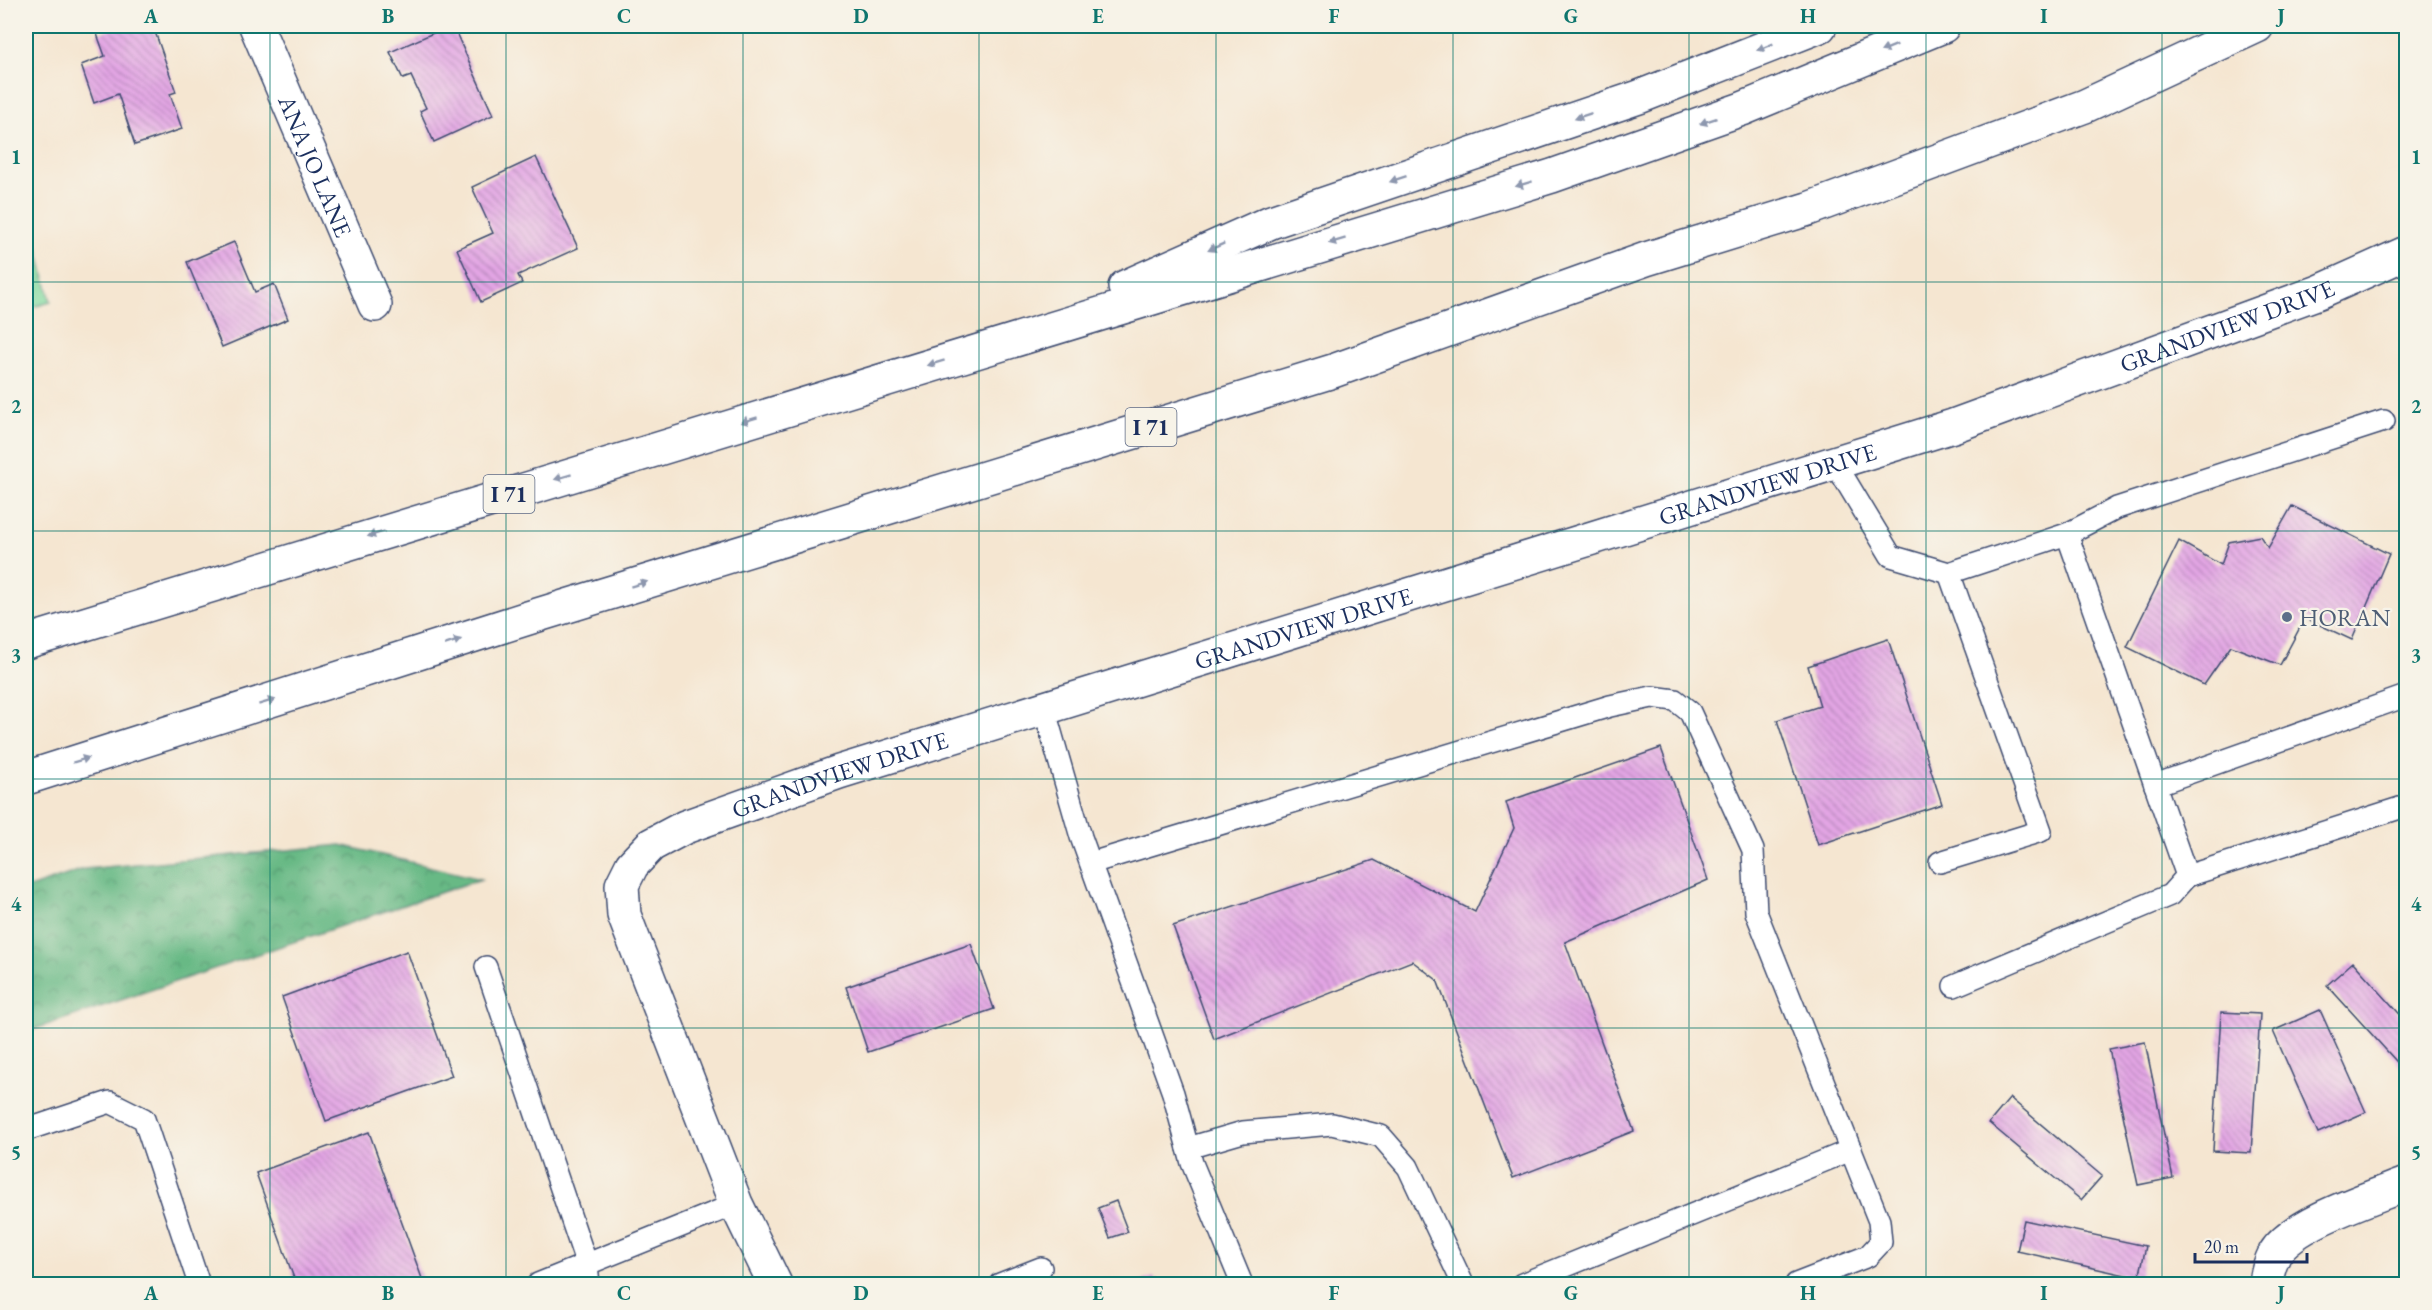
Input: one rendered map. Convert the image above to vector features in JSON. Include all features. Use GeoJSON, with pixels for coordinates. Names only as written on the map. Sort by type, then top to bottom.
{"type":"FeatureCollection","features":[{"type":"Feature","properties":{"kind":"main road","name":"ANA JO LANE"},"geometry":{"type":"LineString","coordinates":[[256,26],[375,305]]}},
{"type":"Feature","properties":{"kind":"main road"},"geometry":{"type":"LineString","coordinates":[[992,346],[1271,222],[1639,97],[1820,26]]}},
{"type":"Feature","properties":{"kind":"main road","name":"I 71"},"geometry":{"type":"LineString","coordinates":[[26,642],[1552,176],[1743,109],[1943,26]]}},
{"type":"Feature","properties":{"kind":"main road","name":"I 71"},"geometry":{"type":"LineString","coordinates":[[26,778],[528,618],[1333,371],[1647,259],[1808,209],[2074,110],[2258,26]]}},
{"type":"Feature","properties":{"kind":"main road","name":"GRANDVIEW DRIVE"},"geometry":{"type":"LineString","coordinates":[[775,1284],[736,1204],[624,915],[622,885],[632,865],[651,845],[684,827],[839,772],[1953,426],[2319,292],[2406,253]]}},
{"type":"Feature","properties":{"kind":"main road"},"geometry":{"type":"LineString","coordinates":[[2266,1284],[2267,1273],[2276,1252],[2295,1234],[2322,1218],[2406,1184]]}},
{"type":"Feature","properties":{"kind":"lane"},"geometry":{"type":"LineString","coordinates":[[1835,463],[1891,556],[1949,573],[2067,534],[2117,508],[2384,421]]}},
{"type":"Feature","properties":{"kind":"lane"},"geometry":{"type":"LineString","coordinates":[[2067,534],[2187,876]]}},
{"type":"Feature","properties":{"kind":"lane"},"geometry":{"type":"LineString","coordinates":[[1940,862],[2041,831],[1949,573]]}},
{"type":"Feature","properties":{"kind":"lane"},"geometry":{"type":"LineString","coordinates":[[2155,785],[2406,696]]}},
{"type":"Feature","properties":{"kind":"lane"},"geometry":{"type":"LineString","coordinates":[[1091,863],[1610,706],[1653,697],[1674,700],[1690,712],[1753,850],[1756,912],[1879,1221],[1881,1242],[1868,1256],[1796,1284]]}},
{"type":"Feature","properties":{"kind":"lane"},"geometry":{"type":"LineString","coordinates":[[1044,708],[1091,863],[1173,1093],[1192,1163],[1242,1284]]}},
{"type":"Feature","properties":{"kind":"lane"},"geometry":{"type":"LineString","coordinates":[[1954,986],[2170,895],[2187,876],[2406,806]]}},
{"type":"Feature","properties":{"kind":"lane"},"geometry":{"type":"LineString","coordinates":[[486,968],[588,1275]]}},
{"type":"Feature","properties":{"kind":"lane"},"geometry":{"type":"LineString","coordinates":[[26,1130],[110,1102],[144,1119],[199,1284]]}},
{"type":"Feature","properties":{"kind":"lane"},"geometry":{"type":"LineString","coordinates":[[1188,1148],[1243,1132],[1332,1124],[1381,1136],[1408,1167],[1463,1284]]}},
{"type":"Feature","properties":{"kind":"lane"},"geometry":{"type":"LineString","coordinates":[[1522,1284],[1851,1150]]}},
{"type":"Feature","properties":{"kind":"lane"},"geometry":{"type":"LineString","coordinates":[[538,1284],[588,1275],[736,1204]]}},
{"type":"Feature","properties":{"kind":"lane"},"geometry":{"type":"LineString","coordinates":[[1000,1284],[1041,1268]]}},
{"type":"Feature","properties":{"kind":"green space"},"geometry":{"type":"Polygon","coordinates":[[[37,246],[51,302],[26,309],[26,249],[37,246]]]}},
{"type":"Feature","properties":{"kind":"green space"},"geometry":{"type":"Polygon","coordinates":[[[341,845],[481,879],[26,1032],[26,889],[84,869],[341,845]]]}},
{"type":"Feature","properties":{"kind":"building"},"geometry":{"type":"Polygon","coordinates":[[[121,26],[153,26],[176,92],[170,94],[182,129],[135,145],[118,94],[94,103],[81,65],[105,56],[97,34],[121,26]]]}},
{"type":"Feature","properties":{"kind":"building"},"geometry":{"type":"Polygon","coordinates":[[[453,26],[493,115],[434,142],[420,111],[426,108],[411,76],[403,79],[390,52],[453,26]]]}},
{"type":"Feature","properties":{"kind":"building"},"geometry":{"type":"Polygon","coordinates":[[[536,157],[578,248],[518,275],[522,283],[481,302],[457,249],[493,233],[472,187],[536,157]]]}},
{"type":"Feature","properties":{"kind":"building"},"geometry":{"type":"Polygon","coordinates":[[[234,242],[255,292],[274,284],[288,319],[222,347],[187,262],[234,242]]]}},
{"type":"Feature","properties":{"kind":"building"},"geometry":{"type":"Polygon","coordinates":[[[2292,506],[2389,554],[2352,640],[2305,618],[2280,665],[2231,646],[2204,685],[2127,647],[2179,541],[2221,565],[2229,542],[2260,536],[2268,548],[2292,506]]]}},
{"type":"Feature","properties":{"kind":"building"},"geometry":{"type":"Polygon","coordinates":[[[1888,639],[1942,804],[1818,845],[1777,720],[1820,706],[1808,666],[1888,639]]]}},
{"type":"Feature","properties":{"kind":"building"},"geometry":{"type":"Polygon","coordinates":[[[1661,748],[1708,880],[1565,942],[1634,1131],[1513,1178],[1437,980],[1412,961],[1214,1039],[1173,926],[1374,860],[1475,912],[1514,828],[1506,802],[1661,748]]]}},
{"type":"Feature","properties":{"kind":"building"},"geometry":{"type":"Polygon","coordinates":[[[971,944],[994,1009],[868,1052],[846,987],[971,944]]]}},
{"type":"Feature","properties":{"kind":"building"},"geometry":{"type":"Polygon","coordinates":[[[407,951],[452,1076],[326,1121],[282,997],[407,951]]]}},
{"type":"Feature","properties":{"kind":"building"},"geometry":{"type":"Polygon","coordinates":[[[2353,962],[2406,1021],[2406,1072],[2327,985],[2353,962]]]}},
{"type":"Feature","properties":{"kind":"building"},"geometry":{"type":"Polygon","coordinates":[[[2320,1010],[2366,1112],[2318,1133],[2273,1031],[2320,1010]]]}},
{"type":"Feature","properties":{"kind":"building"},"geometry":{"type":"Polygon","coordinates":[[[2221,1012],[2260,1014],[2251,1153],[2213,1151],[2221,1012]]]}},
{"type":"Feature","properties":{"kind":"building"},"geometry":{"type":"Polygon","coordinates":[[[2145,1042],[2173,1178],[2138,1185],[2109,1049],[2145,1042]]]}},
{"type":"Feature","properties":{"kind":"building"},"geometry":{"type":"Polygon","coordinates":[[[2010,1098],[2102,1176],[2081,1200],[1989,1123],[2010,1098]]]}},
{"type":"Feature","properties":{"kind":"building"},"geometry":{"type":"Polygon","coordinates":[[[369,1132],[424,1284],[296,1284],[256,1173],[369,1132]]]}},
{"type":"Feature","properties":{"kind":"building"},"geometry":{"type":"Polygon","coordinates":[[[1116,1201],[1128,1232],[1110,1238],[1098,1208],[1116,1201]]]}},
{"type":"Feature","properties":{"kind":"building"},"geometry":{"type":"Polygon","coordinates":[[[2024,1220],[2146,1246],[2139,1278],[2017,1251],[2024,1220]]]}},
{"type":"Feature","properties":{"kind":"building"},"geometry":{"type":"Polygon","coordinates":[[[1154,1277],[1157,1284],[1135,1284],[1154,1277]]]}},
{"type":"Feature","properties":{"kind":"place","name":"HORAN"},"geometry":{"type":"Point","coordinates":[2287,617]}}]}
